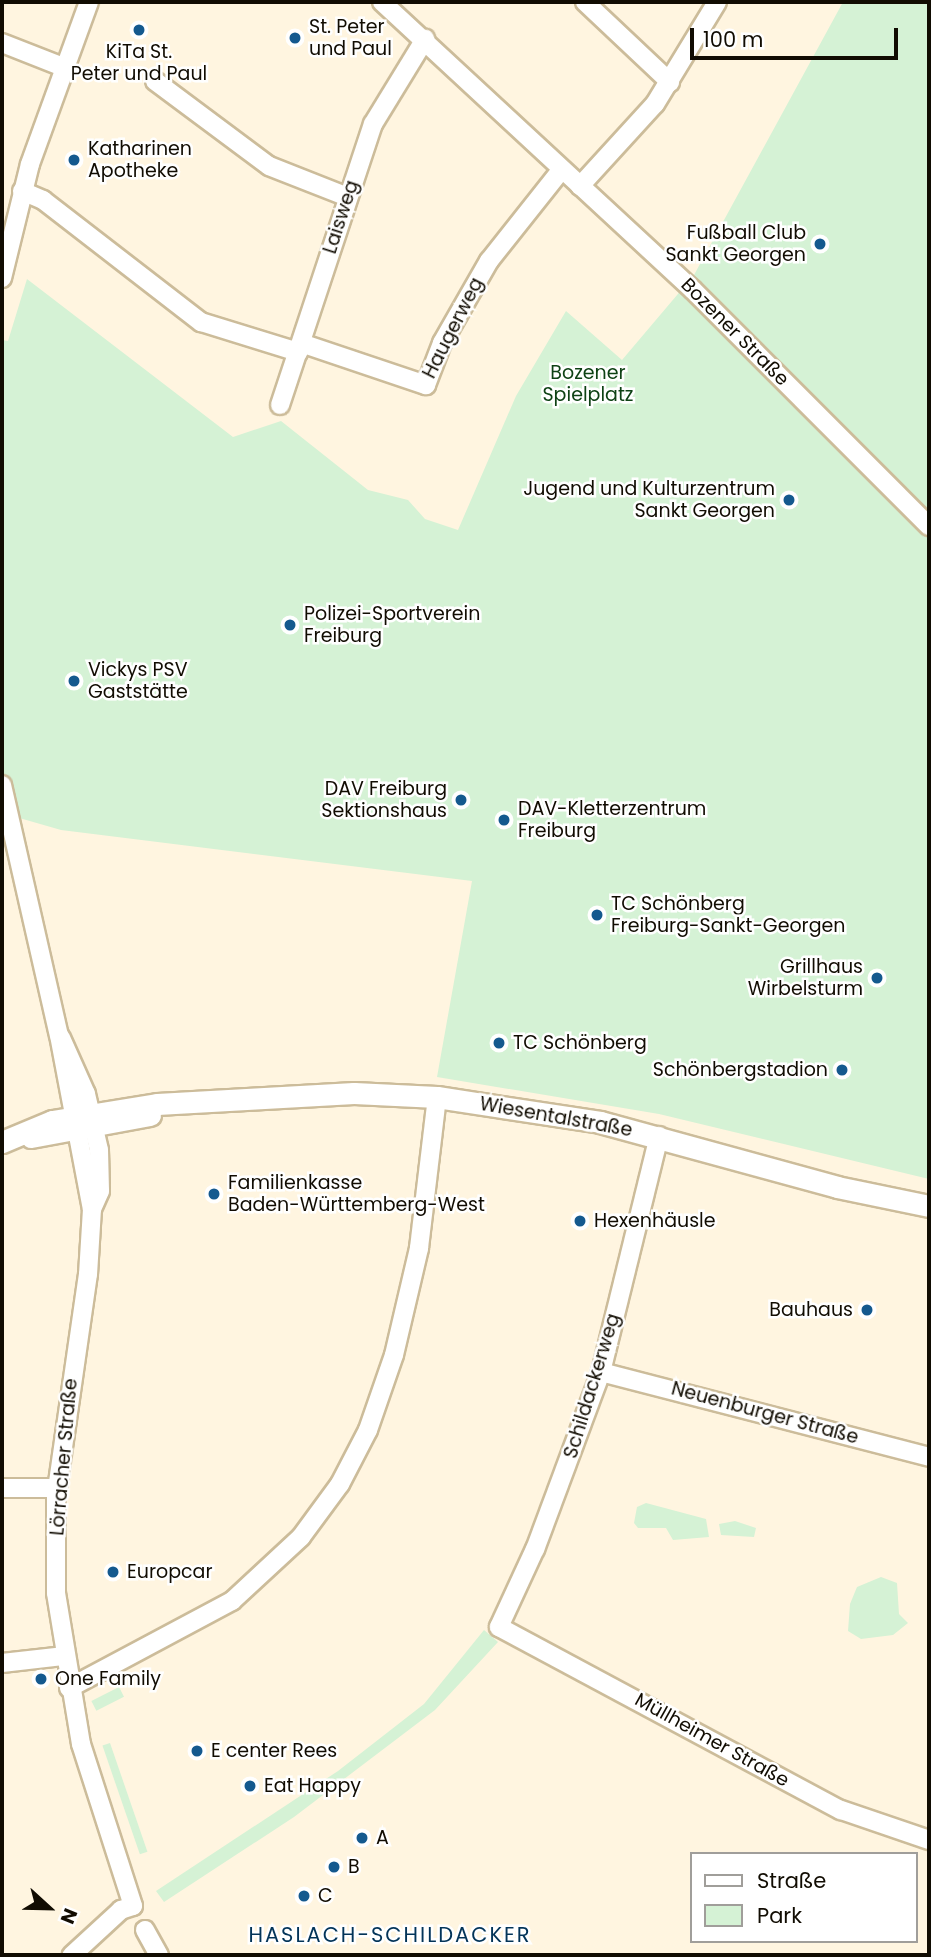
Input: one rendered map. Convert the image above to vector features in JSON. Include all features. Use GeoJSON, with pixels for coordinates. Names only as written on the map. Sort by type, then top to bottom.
{"type":"FeatureCollection","features":[{"type":"Feature","properties":{"kind":"main road","name":"Wiesentalstraße"},"geometry":{"type":"LineString","coordinates":[[7,1140],[174,1105],[354,1093],[437,1097],[541,1111],[659,1136],[837,1187],[929,1206]]}},
{"type":"Feature","properties":{"kind":"street"},"geometry":{"type":"LineString","coordinates":[[2,278],[22,191],[63,67],[89,2]]}},
{"type":"Feature","properties":{"kind":"street","name":"Bozener Straße"},"geometry":{"type":"LineString","coordinates":[[384,2],[693,290],[929,526]]}},
{"type":"Feature","properties":{"kind":"street"},"geometry":{"type":"LineString","coordinates":[[585,2],[670,82]]}},
{"type":"Feature","properties":{"kind":"street"},"geometry":{"type":"LineString","coordinates":[[580,186],[670,82],[718,2]]}},
{"type":"Feature","properties":{"kind":"street","name":"Laisweg"},"geometry":{"type":"LineString","coordinates":[[280,405],[373,124],[425,39]]}},
{"type":"Feature","properties":{"kind":"street"},"geometry":{"type":"LineString","coordinates":[[2,43],[63,67]]}},
{"type":"Feature","properties":{"kind":"street"},"geometry":{"type":"LineString","coordinates":[[155,80],[269,166],[348,197]]}},
{"type":"Feature","properties":{"kind":"street","name":"Haugerweg"},"geometry":{"type":"LineString","coordinates":[[22,191],[43,200],[201,322],[299,347],[426,385],[442,343],[489,261],[562,169]]}},
{"type":"Feature","properties":{"kind":"street","name":"Lörracher Straße"},"geometry":{"type":"LineString","coordinates":[[3,793],[59,1035],[70,1052],[83,1122],[92,1209],[88,1274],[58,1488],[56,1593],[63,1656],[81,1744],[133,1906],[121,1910],[72,1955]]}},
{"type":"Feature","properties":{"kind":"street"},"geometry":{"type":"LineString","coordinates":[[69,1688],[232,1601],[301,1536],[341,1484],[368,1430],[397,1342],[419,1248],[437,1097]]}},
{"type":"Feature","properties":{"kind":"street","name":"Schildackerweg"},"geometry":{"type":"LineString","coordinates":[[499,1627],[536,1549],[601,1372],[659,1136]]}},
{"type":"Feature","properties":{"kind":"street","name":"Neuenburger Straße"},"geometry":{"type":"LineString","coordinates":[[601,1372],[929,1457]]}},
{"type":"Feature","properties":{"kind":"street"},"geometry":{"type":"LineString","coordinates":[[2,1488],[58,1488]]}},
{"type":"Feature","properties":{"kind":"street","name":"Müllheimer Straße"},"geometry":{"type":"LineString","coordinates":[[499,1627],[841,1811],[929,1840]]}},
{"type":"Feature","properties":{"kind":"street"},"geometry":{"type":"LineString","coordinates":[[2,1663],[63,1656]]}},
{"type":"Feature","properties":{"kind":"street"},"geometry":{"type":"LineString","coordinates":[[145,1930],[159,1955]]}},
{"type":"Feature","properties":{"kind":"green space","name":"Bozener Spielplatz"},"geometry":{"type":"Polygon","coordinates":[[[843,2],[929,2],[929,1179],[659,1114],[437,1077],[472,881],[61,830],[2,813],[2,340],[8,341],[27,279],[233,437],[281,421],[368,490],[408,500],[425,519],[458,530],[516,396],[566,311],[622,360],[694,275],[843,2]]]}},
{"type":"Feature","properties":{"kind":"green space"},"geometry":{"type":"Polygon","coordinates":[[[646,1503],[706,1519],[709,1537],[673,1540],[666,1528],[638,1528],[634,1523],[637,1507],[646,1503]]]}},
{"type":"Feature","properties":{"kind":"green space"},"geometry":{"type":"Polygon","coordinates":[[[735,1521],[756,1528],[754,1537],[721,1535],[719,1524],[735,1521]]]}},
{"type":"Feature","properties":{"kind":"green space"},"geometry":{"type":"Polygon","coordinates":[[[881,1577],[897,1583],[899,1614],[908,1623],[893,1635],[861,1639],[848,1631],[850,1604],[857,1587],[881,1577]]]}},
{"type":"Feature","properties":{"kind":"green space"},"geometry":{"type":"Polygon","coordinates":[[[484,1630],[498,1642],[435,1710],[294,1817],[164,1902],[156,1891],[338,1771],[424,1704],[484,1630]]]}},
{"type":"Feature","properties":{"kind":"green space"},"geometry":{"type":"Polygon","coordinates":[[[119,1687],[124,1697],[96,1711],[91,1701],[119,1687]]]}},
{"type":"Feature","properties":{"kind":"green space"},"geometry":{"type":"Polygon","coordinates":[[[110,1743],[147,1852],[140,1854],[102,1746],[110,1743]]]}},
{"type":"Feature","properties":{"kind":"place","name":"KiTa St. Peter und Paul"},"geometry":{"type":"Point","coordinates":[139,30]}},
{"type":"Feature","properties":{"kind":"place","name":"St. Peter und Paul"},"geometry":{"type":"Point","coordinates":[295,38]}},
{"type":"Feature","properties":{"kind":"place","name":"Katharinen Apotheke"},"geometry":{"type":"Point","coordinates":[74,160]}},
{"type":"Feature","properties":{"kind":"place","name":"Fußball Club Sankt Georgen"},"geometry":{"type":"Point","coordinates":[820,244]}},
{"type":"Feature","properties":{"kind":"place","name":"Jugend und Kulturzentrum Sankt Georgen"},"geometry":{"type":"Point","coordinates":[789,500]}},
{"type":"Feature","properties":{"kind":"place","name":"Polizei-Sportverein Freiburg"},"geometry":{"type":"Point","coordinates":[290,625]}},
{"type":"Feature","properties":{"kind":"place","name":"Vickys PSV Gaststätte"},"geometry":{"type":"Point","coordinates":[74,681]}},
{"type":"Feature","properties":{"kind":"place","name":"DAV Freiburg Sektionshaus"},"geometry":{"type":"Point","coordinates":[461,800]}},
{"type":"Feature","properties":{"kind":"place","name":"DAV-Kletterzentrum Freiburg"},"geometry":{"type":"Point","coordinates":[504,820]}},
{"type":"Feature","properties":{"kind":"place","name":"TC Schönberg Freiburg-Sankt-Georgen"},"geometry":{"type":"Point","coordinates":[597,915]}},
{"type":"Feature","properties":{"kind":"place","name":"Grillhaus Wirbelsturm"},"geometry":{"type":"Point","coordinates":[877,978]}},
{"type":"Feature","properties":{"kind":"place","name":"TC Schönberg"},"geometry":{"type":"Point","coordinates":[499,1043]}},
{"type":"Feature","properties":{"kind":"place","name":"Schönbergstadion"},"geometry":{"type":"Point","coordinates":[842,1070]}},
{"type":"Feature","properties":{"kind":"place","name":"Familienkasse Baden-Württemberg-West"},"geometry":{"type":"Point","coordinates":[214,1194]}},
{"type":"Feature","properties":{"kind":"place","name":"Hexenhäusle"},"geometry":{"type":"Point","coordinates":[580,1221]}},
{"type":"Feature","properties":{"kind":"place","name":"Bauhaus"},"geometry":{"type":"Point","coordinates":[867,1310]}},
{"type":"Feature","properties":{"kind":"place","name":"Europcar"},"geometry":{"type":"Point","coordinates":[113,1572]}},
{"type":"Feature","properties":{"kind":"place","name":"One Family"},"geometry":{"type":"Point","coordinates":[41,1679]}},
{"type":"Feature","properties":{"kind":"place","name":"E center Rees"},"geometry":{"type":"Point","coordinates":[197,1751]}},
{"type":"Feature","properties":{"kind":"place","name":"Eat Happy"},"geometry":{"type":"Point","coordinates":[250,1786]}},
{"type":"Feature","properties":{"kind":"place","name":"A"},"geometry":{"type":"Point","coordinates":[362,1838]}},
{"type":"Feature","properties":{"kind":"place","name":"B"},"geometry":{"type":"Point","coordinates":[334,1867]}},
{"type":"Feature","properties":{"kind":"place","name":"C"},"geometry":{"type":"Point","coordinates":[304,1896]}},
{"type":"Feature","properties":{"kind":"district","name":"HASLACH-SCHILDACKER"},"geometry":{"type":"Point","coordinates":[390,1935]}}]}
